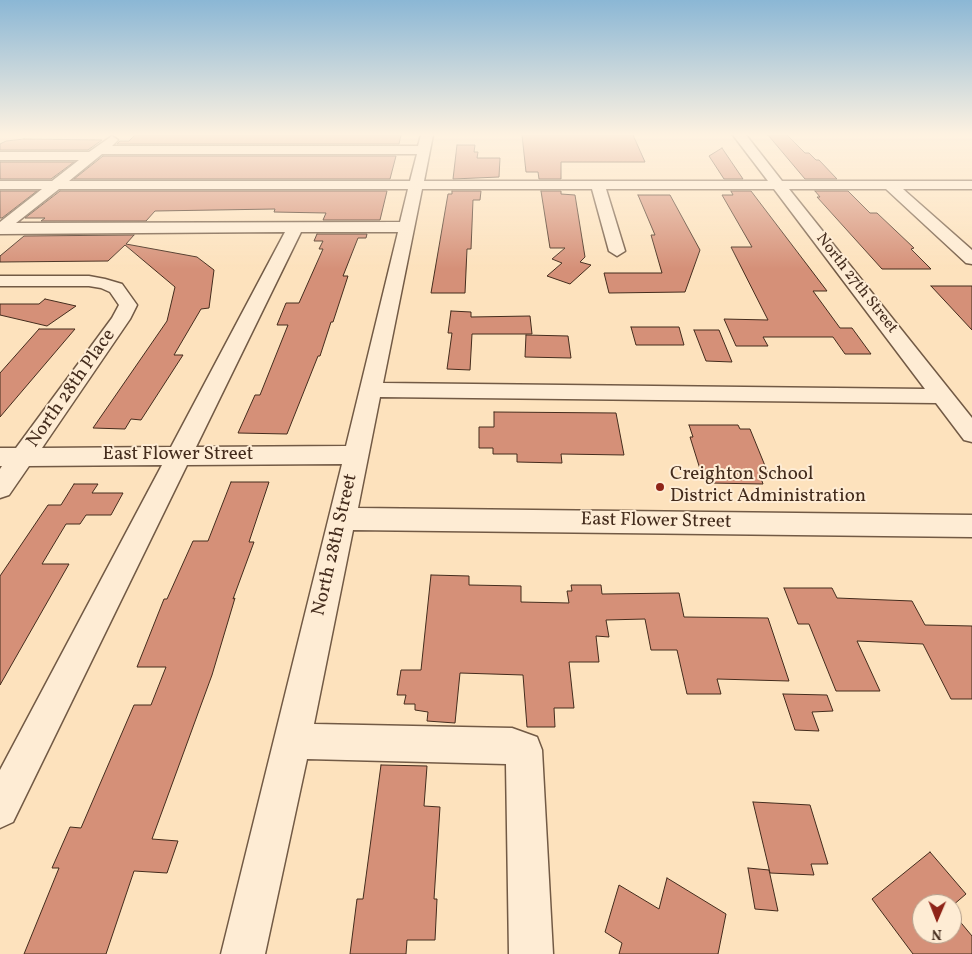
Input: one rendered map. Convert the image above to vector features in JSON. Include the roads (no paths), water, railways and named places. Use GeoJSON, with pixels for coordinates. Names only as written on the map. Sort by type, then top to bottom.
{"type":"FeatureCollection","features":[{"type":"Feature","properties":{"kind":"street"},"geometry":{"type":"LineString","coordinates":[[0,228],[61,180]]}},
{"type":"Feature","properties":{"kind":"street","name":"North 28th Street"},"geometry":{"type":"LineString","coordinates":[[243,954],[293,741],[340,519],[371,390],[416,180]]}},
{"type":"Feature","properties":{"kind":"street","name":"North 27th Street"},"geometry":{"type":"LineString","coordinates":[[774,180],[972,434]]}},
{"type":"Feature","properties":{"kind":"street"},"geometry":{"type":"LineString","coordinates":[[0,185],[972,185]]}},
{"type":"Feature","properties":{"kind":"street"},"geometry":{"type":"LineString","coordinates":[[598,185],[617,251]]}},
{"type":"Feature","properties":{"kind":"street"},"geometry":{"type":"LineString","coordinates":[[890,185],[972,259]]}},
{"type":"Feature","properties":{"kind":"street"},"geometry":{"type":"LineString","coordinates":[[0,228],[406,227]]}},
{"type":"Feature","properties":{"kind":"street"},"geometry":{"type":"LineString","coordinates":[[0,809],[295,228]]}},
{"type":"Feature","properties":{"kind":"street","name":"North 28th Place"},"geometry":{"type":"LineString","coordinates":[[0,281],[89,281],[116,288],[128,305],[121,319],[12,457],[0,488]]}},
{"type":"Feature","properties":{"kind":"street"},"geometry":{"type":"LineString","coordinates":[[371,390],[942,396]]}},
{"type":"Feature","properties":{"kind":"street","name":"East Flower Street"},"geometry":{"type":"LineString","coordinates":[[12,457],[356,455]]}},
{"type":"Feature","properties":{"kind":"street","name":"East Flower Street"},"geometry":{"type":"LineString","coordinates":[[340,519],[972,526]]}},
{"type":"Feature","properties":{"kind":"street"},"geometry":{"type":"LineString","coordinates":[[293,741],[512,746],[524,750],[531,954]]}},
{"type":"Feature","properties":{"kind":"place","name":"Creighton School District Administration"},"geometry":{"type":"Point","coordinates":[660,487]}}]}
